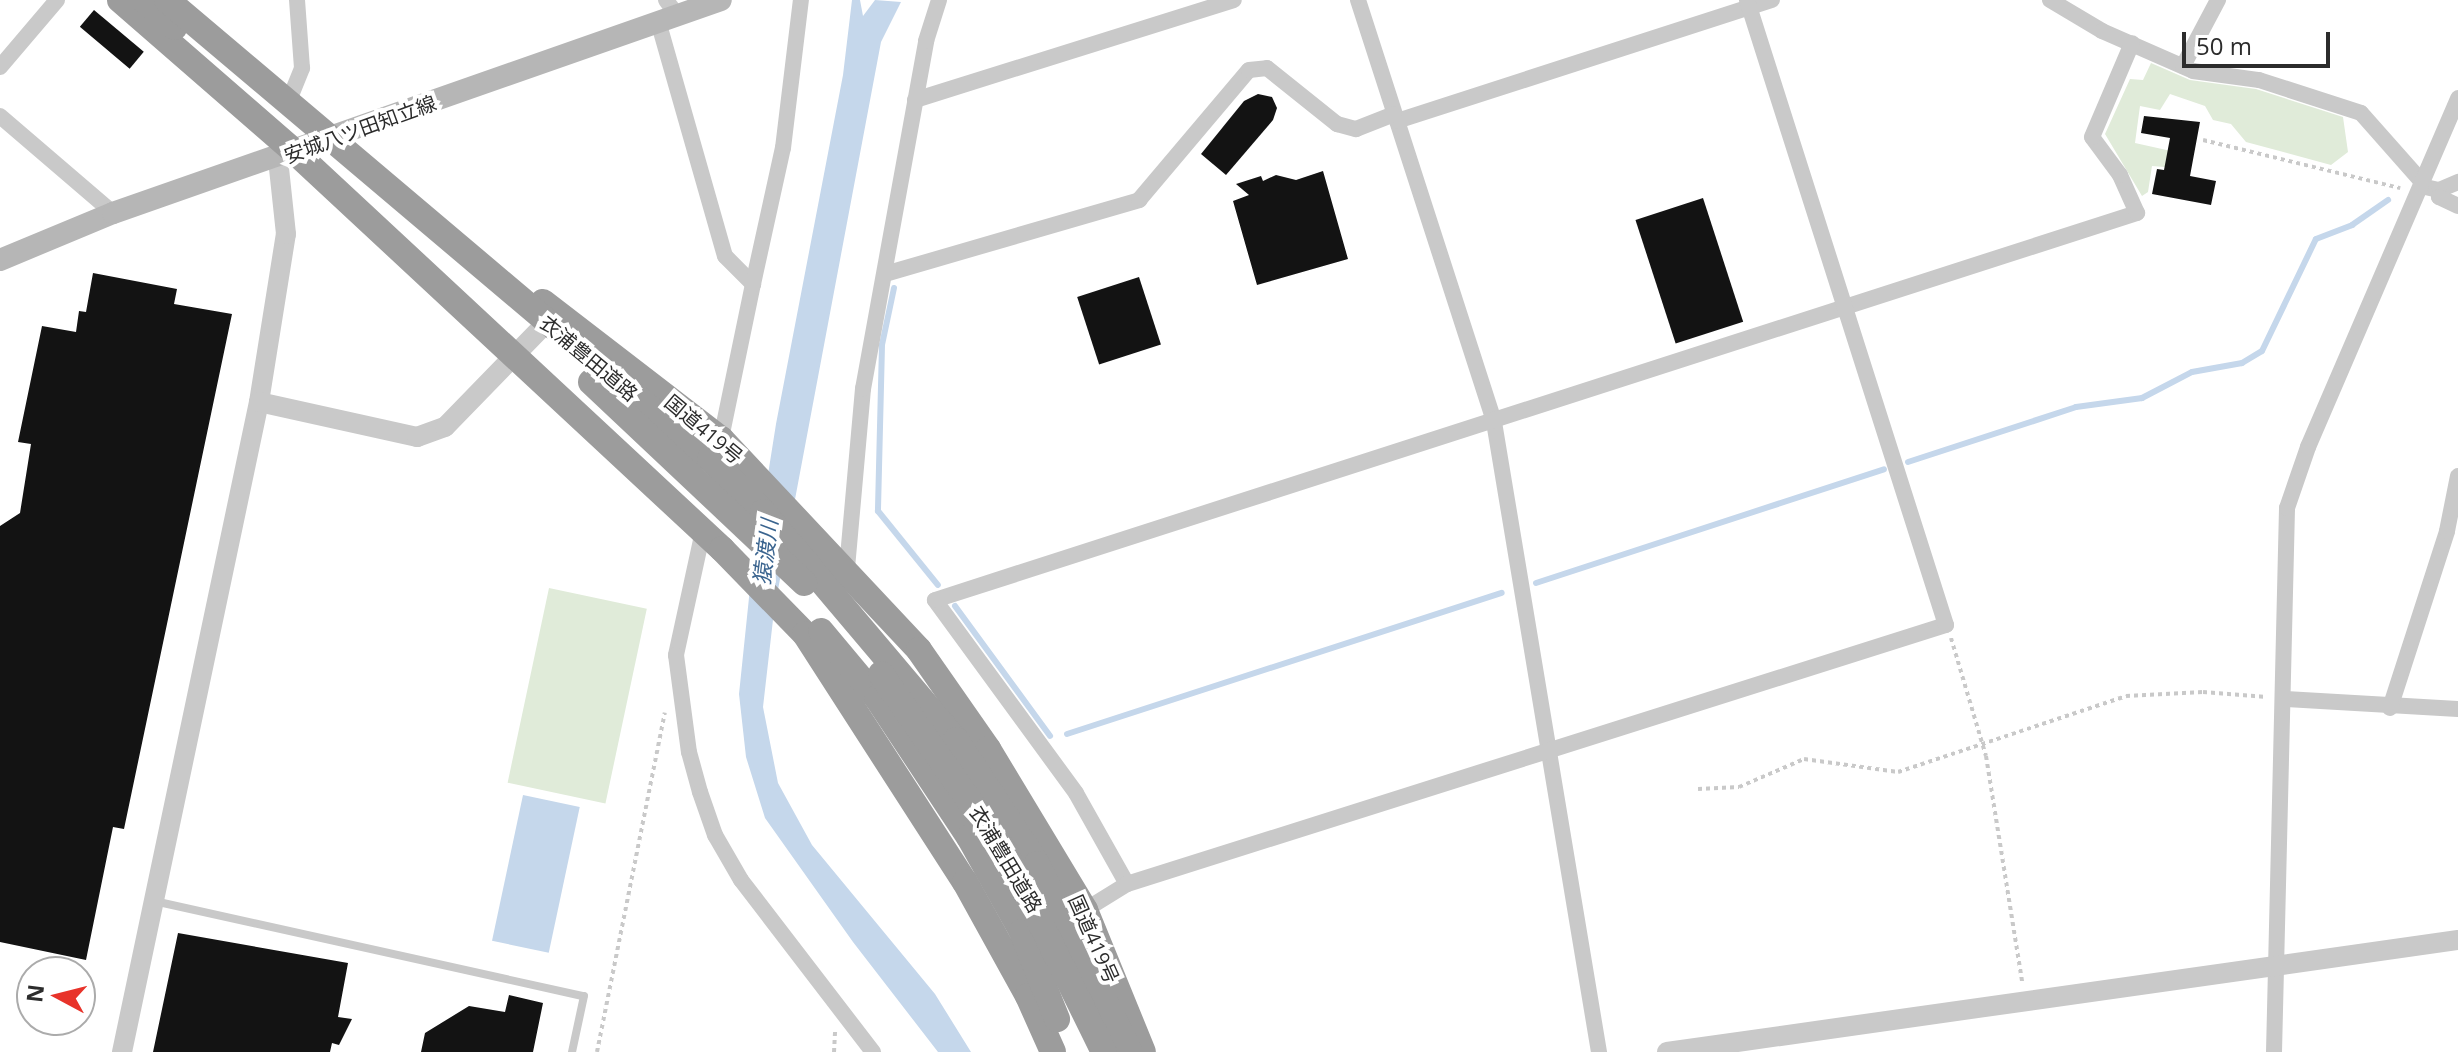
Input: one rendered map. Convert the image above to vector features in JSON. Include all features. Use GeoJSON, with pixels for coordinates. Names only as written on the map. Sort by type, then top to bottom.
{"type":"FeatureCollection","features":[{"type":"Feature","properties":{"kind":"highway"},"geometry":{"type":"LineString","coordinates":[[120,0],[287,156],[512,355],[713,540],[805,634],[965,882],[1028,996],[1053,1052]]}},
{"type":"Feature","properties":{"kind":"highway","name":"衣浦豊田道路"},"geometry":{"type":"LineString","coordinates":[[144,0],[583,373],[789,566],[863,651],[1006,853],[1104,1052]]}},
{"type":"Feature","properties":{"kind":"highway","name":"衣浦豊田道路"},"geometry":{"type":"LineString","coordinates":[[167,0],[710,459],[763,512],[956,740],[1037,864],[1130,1052]]}},
{"type":"Feature","properties":{"kind":"highway","name":"国道419号"},"geometry":{"type":"LineString","coordinates":[[184,0],[338,135],[556,313],[721,439],[847,568],[919,650],[988,749],[1085,910],[1143,1052]]}},
{"type":"Feature","properties":{"kind":"highway","name":"衣浦豊田道路"},"geometry":{"type":"LineString","coordinates":[[583,373],[795,601],[877,698],[954,812],[1022,932],[1070,1052]]}},
{"type":"Feature","properties":{"kind":"main road","name":"安城八ツ田知立線"},"geometry":{"type":"LineString","coordinates":[[0,260],[113,213],[287,156],[667,12],[721,0]]}},
{"type":"Feature","properties":{"kind":"street"},"geometry":{"type":"LineString","coordinates":[[0,67],[57,0]]}},
{"type":"Feature","properties":{"kind":"street"},"geometry":{"type":"LineString","coordinates":[[292,93],[302,68],[297,0]]}},
{"type":"Feature","properties":{"kind":"street"},"geometry":{"type":"LineString","coordinates":[[721,439],[783,148],[801,0]]}},
{"type":"Feature","properties":{"kind":"street"},"geometry":{"type":"LineString","coordinates":[[847,568],[863,389],[915,100],[939,0]]}},
{"type":"Feature","properties":{"kind":"street"},"geometry":{"type":"LineString","coordinates":[[915,100],[1234,0]]}},
{"type":"Feature","properties":{"kind":"street"},"geometry":{"type":"LineString","coordinates":[[1358,0],[1494,422],[1599,1052]]}},
{"type":"Feature","properties":{"kind":"street"},"geometry":{"type":"LineString","coordinates":[[885,274],[1139,200],[1249,70],[1267,68],[1337,124],[1356,129],[1747,3],[1772,0]]}},
{"type":"Feature","properties":{"kind":"street"},"geometry":{"type":"LineString","coordinates":[[2050,0],[2183,66],[2259,80],[2361,113],[2420,187],[2439,190],[2458,182]]}},
{"type":"Feature","properties":{"kind":"street"},"geometry":{"type":"LineString","coordinates":[[2183,66],[2218,0]]}},
{"type":"Feature","properties":{"kind":"street"},"geometry":{"type":"LineString","coordinates":[[1085,910],[1127,884],[1946,625],[1747,3]]}},
{"type":"Feature","properties":{"kind":"street"},"geometry":{"type":"LineString","coordinates":[[667,12],[725,256],[753,284]]}},
{"type":"Feature","properties":{"kind":"street"},"geometry":{"type":"LineString","coordinates":[[1127,884],[1076,793],[935,600],[2137,213],[2120,175],[2092,137],[2132,43]]}},
{"type":"Feature","properties":{"kind":"street"},"geometry":{"type":"LineString","coordinates":[[2274,1052],[2285,699],[2287,508],[2458,98]]}},
{"type":"Feature","properties":{"kind":"street"},"geometry":{"type":"LineString","coordinates":[[0,116],[113,213]]}},
{"type":"Feature","properties":{"kind":"street"},"geometry":{"type":"LineString","coordinates":[[122,1052],[259,402],[286,234],[287,156]]}},
{"type":"Feature","properties":{"kind":"street"},"geometry":{"type":"LineString","coordinates":[[2439,190],[2439,197],[2458,206]]}},
{"type":"Feature","properties":{"kind":"street"},"geometry":{"type":"LineString","coordinates":[[259,402],[417,437],[445,427],[556,313]]}},
{"type":"Feature","properties":{"kind":"street"},"geometry":{"type":"LineString","coordinates":[[2390,708],[2447,531],[2458,476]]}},
{"type":"Feature","properties":{"kind":"street"},"geometry":{"type":"LineString","coordinates":[[713,540],[676,655],[689,752],[700,792],[715,835],[741,880],[873,1052]]}},
{"type":"Feature","properties":{"kind":"street"},"geometry":{"type":"LineString","coordinates":[[2285,699],[2390,708],[2458,709]]}},
{"type":"Feature","properties":{"kind":"street"},"geometry":{"type":"LineString","coordinates":[[1667,1052],[2458,940]]}},
{"type":"Feature","properties":{"kind":"lane"},"geometry":{"type":"LineString","coordinates":[[154,901],[584,996],[572,1052]]}},
{"type":"Feature","properties":{"kind":"path"},"geometry":{"type":"LineString","coordinates":[[2203,140],[2420,187]]}},
{"type":"Feature","properties":{"kind":"path"},"geometry":{"type":"LineString","coordinates":[[1946,625],[1983,745],[2025,1001]]}},
{"type":"Feature","properties":{"kind":"path"},"geometry":{"type":"LineString","coordinates":[[1698,789],[1739,787],[1804,759],[1898,772],[2126,696],[2203,692],[2285,699]]}},
{"type":"Feature","properties":{"kind":"path"},"geometry":{"type":"LineString","coordinates":[[597,1052],[667,701]]}},
{"type":"Feature","properties":{"kind":"green space"},"geometry":{"type":"Polygon","coordinates":[[[2151,63],[2190,80],[2256,89],[2343,117],[2348,152],[2331,165],[2246,142],[2231,124],[2213,120],[2205,106],[2170,94],[2160,110],[2140,106],[2135,143],[2180,153],[2177,168],[2152,166],[2148,192],[2142,196],[2105,134],[2130,79],[2143,80],[2151,63]]]}},
{"type":"Feature","properties":{"kind":"green space"},"geometry":{"type":"Polygon","coordinates":[[[549,588],[647,609],[605,803],[508,783],[549,588]]]}},
{"type":"Feature","properties":{"kind":"water","name":"猿渡川"},"geometry":{"type":"Polygon","coordinates":[[[852,0],[860,0],[863,16],[875,0],[901,2],[881,42],[774,611],[763,707],[778,783],[812,845],[935,994],[971,1052],[938,1052],[853,942],[765,818],[746,757],[739,694],[750,588],[776,424],[843,75],[852,0]]]}},
{"type":"Feature","properties":{"kind":"water"},"geometry":{"type":"Polygon","coordinates":[[[523,795],[580,807],[549,953],[492,941],[523,795]]]}},
{"type":"Feature","properties":{"kind":"building"},"geometry":{"type":"Polygon","coordinates":[[[94,10],[144,52],[130,69],[80,27],[94,10]]]}},
{"type":"Feature","properties":{"kind":"building"},"geometry":{"type":"Polygon","coordinates":[[[1258,94],[1272,97],[1277,108],[1273,120],[1226,175],[1201,154],[1244,101],[1258,94]]]}},
{"type":"Feature","properties":{"kind":"building"},"geometry":{"type":"Polygon","coordinates":[[[2144,116],[2200,122],[2190,176],[2216,181],[2211,205],[2152,194],[2157,169],[2164,170],[2170,138],[2141,133],[2144,116]]]}},
{"type":"Feature","properties":{"kind":"building"},"geometry":{"type":"Polygon","coordinates":[[[1323,171],[1348,259],[1257,285],[1233,201],[1249,195],[1236,184],[1261,176],[1263,181],[1276,175],[1296,180],[1323,171]]]}},
{"type":"Feature","properties":{"kind":"building"},"geometry":{"type":"Polygon","coordinates":[[[1703,198],[1743,322],[1676,344],[1635,220],[1703,198]]]}},
{"type":"Feature","properties":{"kind":"building"},"geometry":{"type":"Polygon","coordinates":[[[93,273],[177,289],[174,304],[232,314],[124,829],[113,827],[87,956],[67,956],[0,942],[0,526],[20,513],[31,444],[18,442],[42,326],[76,332],[79,311],[86,312],[93,273]]]}},
{"type":"Feature","properties":{"kind":"building"},"geometry":{"type":"Polygon","coordinates":[[[1139,277],[1161,345],[1099,365],[1077,297],[1139,277]]]}},
{"type":"Feature","properties":{"kind":"building"},"geometry":{"type":"Polygon","coordinates":[[[178,933],[348,963],[338,1017],[352,1019],[339,1045],[332,1043],[330,1052],[153,1052],[178,933]]]}},
{"type":"Feature","properties":{"kind":"building"},"geometry":{"type":"Polygon","coordinates":[[[509,995],[543,1003],[533,1052],[421,1052],[425,1033],[469,1006],[505,1012],[509,995]]]}},
{"type":"Feature","properties":{"kind":"waterway"},"geometry":{"type":"LineString","coordinates":[[1908,462],[2076,407],[2142,398],[2192,372],[2242,363],[2262,351],[2316,239],[2352,225],[2388,200]]}},
{"type":"Feature","properties":{"kind":"waterway"},"geometry":{"type":"LineString","coordinates":[[894,288],[882,345],[878,511],[938,585]]}},
{"type":"Feature","properties":{"kind":"waterway"},"geometry":{"type":"LineString","coordinates":[[1536,583],[1884,469]]}},
{"type":"Feature","properties":{"kind":"waterway"},"geometry":{"type":"LineString","coordinates":[[1067,734],[1502,593]]}},
{"type":"Feature","properties":{"kind":"waterway"},"geometry":{"type":"LineString","coordinates":[[955,606],[1050,736]]}}]}
